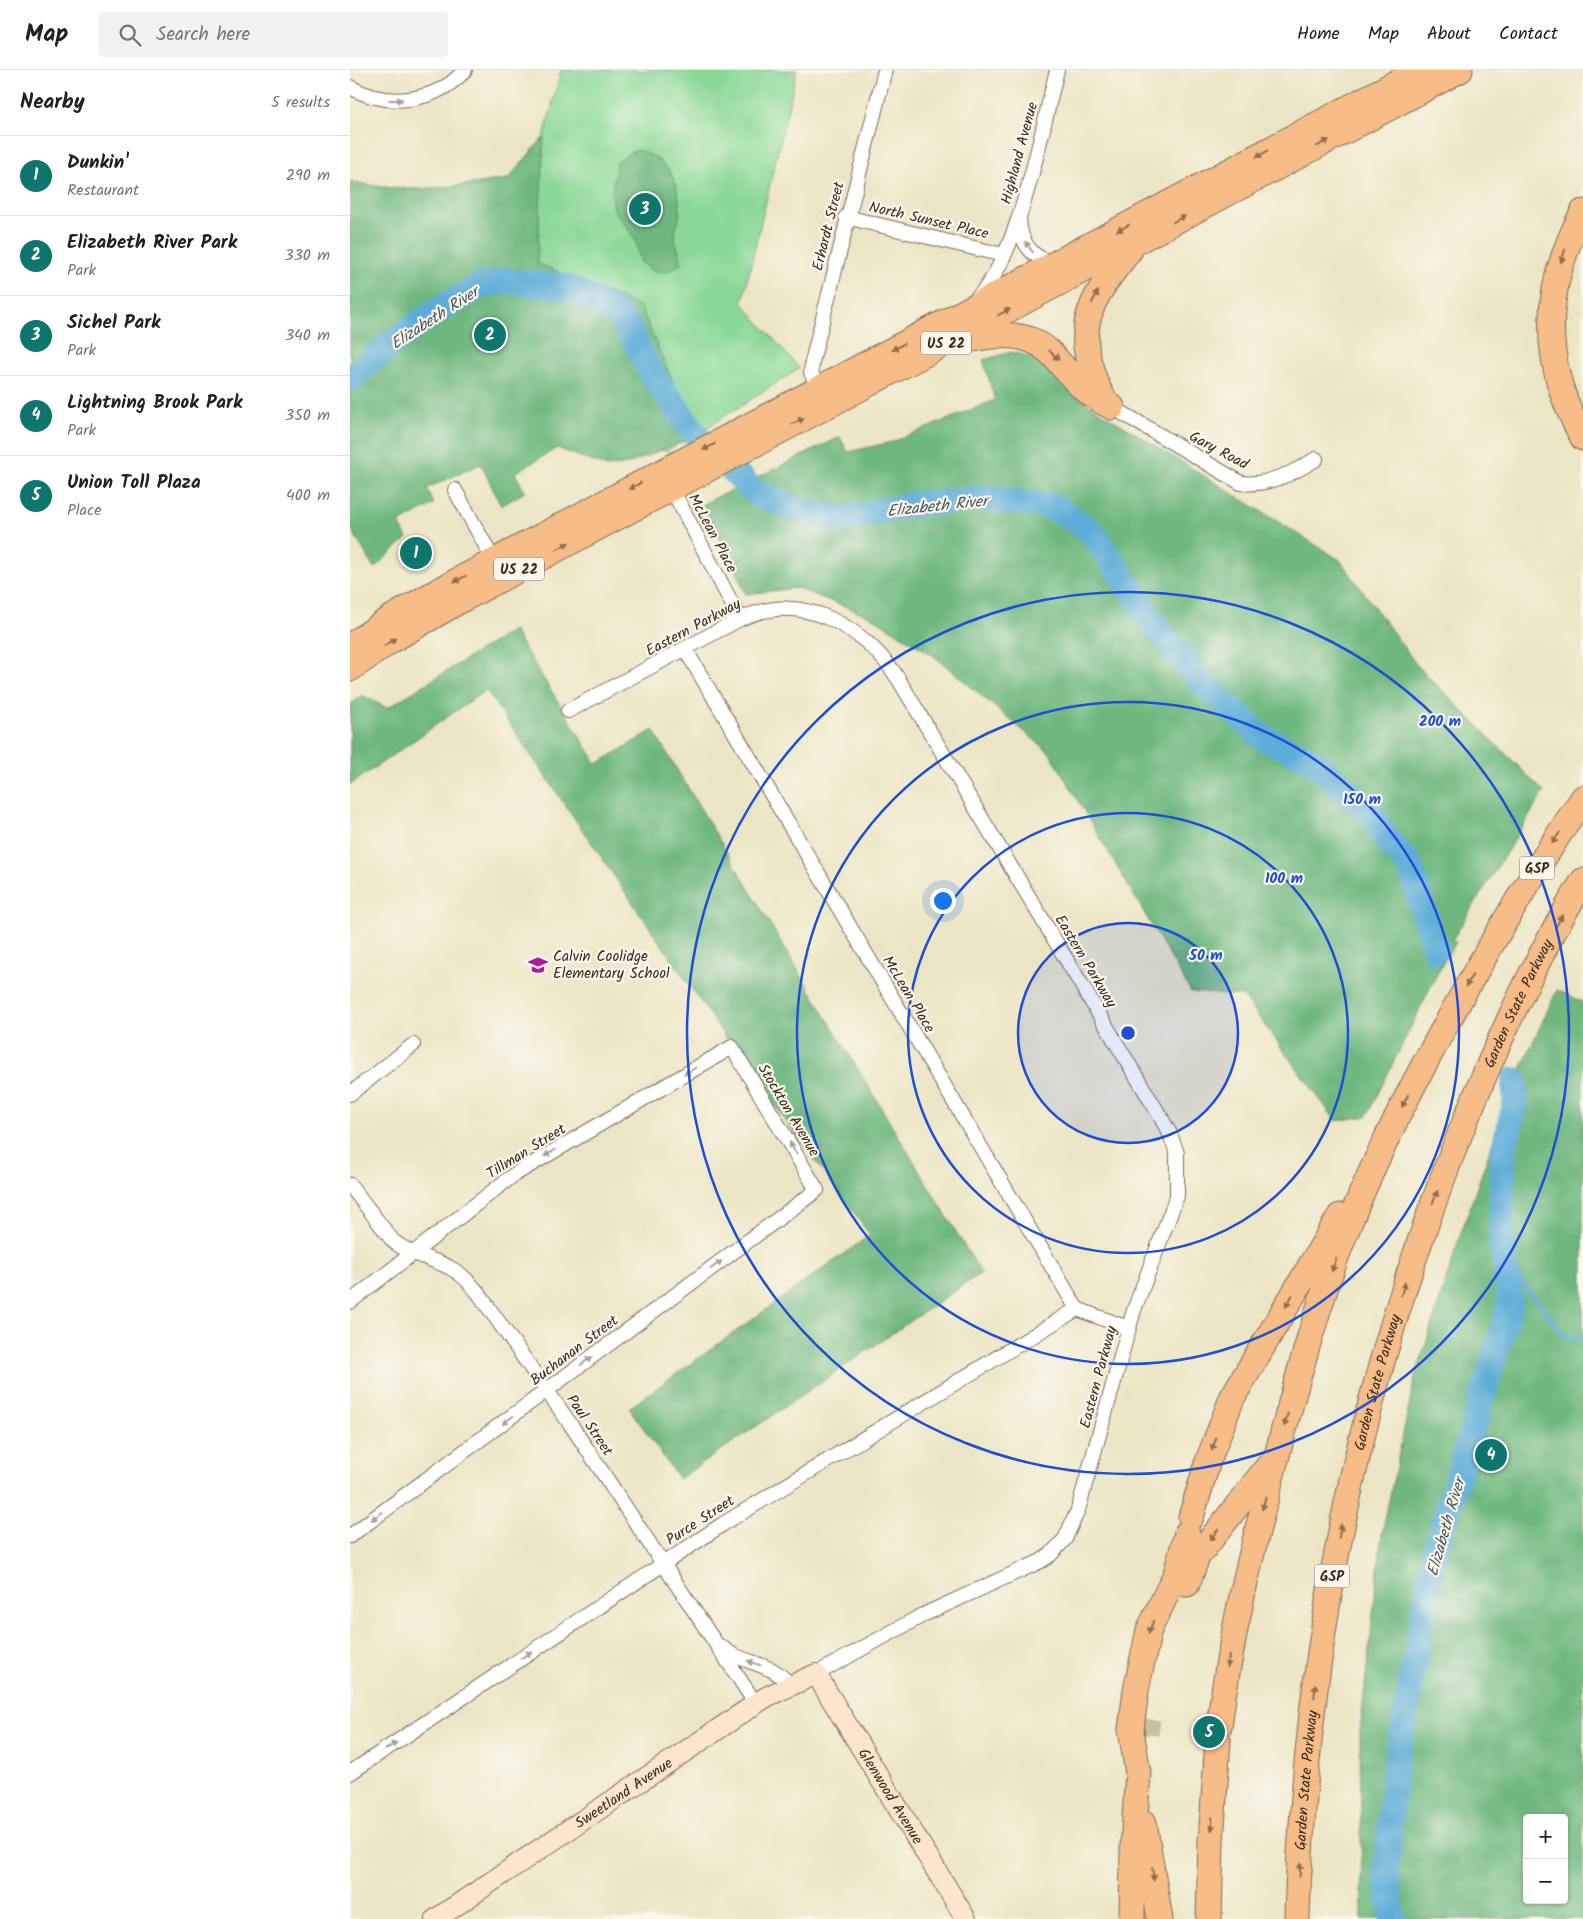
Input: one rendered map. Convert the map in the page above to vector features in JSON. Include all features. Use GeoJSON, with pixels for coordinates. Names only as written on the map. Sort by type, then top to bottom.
{"type":"FeatureCollection","features":[{"type":"Feature","properties":{"kind":"highway"},"geometry":{"type":"LineString","coordinates":[[1349,108],[1395,70]]}},
{"type":"Feature","properties":{"kind":"highway","name":"US 22"},"geometry":{"type":"LineString","coordinates":[[748,437],[818,389],[1420,70]]}},
{"type":"Feature","properties":{"kind":"highway","name":"US 22"},"geometry":{"type":"LineString","coordinates":[[350,646],[414,604],[494,561],[942,345],[1460,70]]}},
{"type":"Feature","properties":{"kind":"highway"},"geometry":{"type":"LineString","coordinates":[[1583,212],[1568,242],[1560,266],[1554,290],[1551,322],[1552,352],[1559,384],[1583,438]]}},
{"type":"Feature","properties":{"kind":"highway"},"geometry":{"type":"LineString","coordinates":[[1112,407],[1099,390],[1091,370],[1086,351],[1086,331],[1094,299],[1136,242]]}},
{"type":"Feature","properties":{"kind":"highway"},"geometry":{"type":"LineString","coordinates":[[942,345],[992,335],[1013,335],[1034,340],[1057,358],[1092,396],[1112,407]]}},
{"type":"Feature","properties":{"kind":"highway","name":"US 22"},"geometry":{"type":"LineString","coordinates":[[350,670],[392,640],[439,612],[672,488],[686,470]]}},
{"type":"Feature","properties":{"kind":"highway","name":"GSP"},"geometry":{"type":"LineString","coordinates":[[1209,1919],[1211,1841],[1218,1733],[1239,1602],[1276,1456],[1330,1274],[1386,1139],[1425,1063],[1493,939],[1583,798]]}},
{"type":"Feature","properties":{"kind":"highway","name":"Garden State Parkway"},"geometry":{"type":"LineString","coordinates":[[1297,1919],[1304,1800],[1315,1691],[1330,1585],[1351,1478],[1392,1322],[1418,1242],[1470,1110],[1529,980],[1583,881]]}},
{"type":"Feature","properties":{"kind":"highway"},"geometry":{"type":"LineString","coordinates":[[1160,1919],[1131,1730],[1139,1672],[1149,1630],[1176,1574],[1207,1464],[1232,1398],[1386,1139]]}},
{"type":"Feature","properties":{"kind":"highway"},"geometry":{"type":"LineString","coordinates":[[1132,1919],[1133,1847],[1138,1782],[1161,1648],[1197,1557],[1276,1456]]}},
{"type":"Feature","properties":{"kind":"street"},"geometry":{"type":"LineString","coordinates":[[350,87],[371,96],[390,100],[409,100],[428,95],[445,87],[465,70]]}},
{"type":"Feature","properties":{"kind":"street","name":"Erhardt Street"},"geometry":{"type":"LineString","coordinates":[[818,389],[811,372],[812,362],[846,217],[885,70]]}},
{"type":"Feature","properties":{"kind":"street","name":"Highland Avenue"},"geometry":{"type":"LineString","coordinates":[[955,317],[987,286],[1019,216],[1057,70]]}},
{"type":"Feature","properties":{"kind":"street","name":"Highland Avenue"},"geometry":{"type":"LineString","coordinates":[[1019,216],[1020,232],[1026,246],[1043,260],[1056,263]]}},
{"type":"Feature","properties":{"kind":"street","name":"North Sunset Place"},"geometry":{"type":"LineString","coordinates":[[846,217],[1003,254]]}},
{"type":"Feature","properties":{"kind":"street","name":"Gary Road"},"geometry":{"type":"LineString","coordinates":[[1112,407],[1241,483],[1256,483],[1280,478],[1316,459]]}},
{"type":"Feature","properties":{"kind":"street","name":"McLean Place"},"geometry":{"type":"LineString","coordinates":[[672,488],[740,619]]}},
{"type":"Feature","properties":{"kind":"street"},"geometry":{"type":"LineString","coordinates":[[455,490],[494,561]]}},
{"type":"Feature","properties":{"kind":"street","name":"Eastern Parkway"},"geometry":{"type":"LineString","coordinates":[[568,712],[740,619],[766,609],[790,608],[809,610],[859,636],[887,661],[1170,1134],[1176,1153],[1177,1196],[1128,1328],[1078,1510],[1070,1530],[1058,1547],[1032,1566],[923,1615],[816,1674]]}},
{"type":"Feature","properties":{"kind":"street","name":"McLean Place"},"geometry":{"type":"LineString","coordinates":[[685,649],[1078,1309]]}},
{"type":"Feature","properties":{"kind":"street"},"geometry":{"type":"LineString","coordinates":[[350,1094],[413,1045]]}},
{"type":"Feature","properties":{"kind":"street","name":"Stockton Avenue"},"geometry":{"type":"LineString","coordinates":[[732,1047],[817,1190]]}},
{"type":"Feature","properties":{"kind":"street","name":"Tillman Street"},"geometry":{"type":"LineString","coordinates":[[350,1302],[515,1174],[732,1047]]}},
{"type":"Feature","properties":{"kind":"street","name":"Paul Street"},"geometry":{"type":"LineString","coordinates":[[350,1185],[393,1241],[412,1253],[453,1269],[466,1278],[547,1390],[664,1563],[756,1704]]}},
{"type":"Feature","properties":{"kind":"street","name":"Buchanan Street"},"geometry":{"type":"LineString","coordinates":[[350,1536],[817,1190]]}},
{"type":"Feature","properties":{"kind":"street"},"geometry":{"type":"LineString","coordinates":[[1078,1309],[1128,1328]]}},
{"type":"Feature","properties":{"kind":"street","name":"Purce Street"},"geometry":{"type":"LineString","coordinates":[[350,1773],[722,1524],[1078,1309]]}},
{"type":"Feature","properties":{"kind":"street","name":"Paul Street"},"geometry":{"type":"LineString","coordinates":[[716,1642],[730,1654],[776,1671],[790,1686]]}},
{"type":"Feature","properties":{"kind":"street","name":"Sweetland Avenue"},"geometry":{"type":"LineString","coordinates":[[436,1919],[756,1704],[816,1674]]}},
{"type":"Feature","properties":{"kind":"street","name":"Glenwood Avenue"},"geometry":{"type":"LineString","coordinates":[[816,1674],[966,1919]]}},
{"type":"Feature","properties":{"kind":"green space"},"geometry":{"type":"Polygon","coordinates":[[[561,70],[797,70],[742,303],[799,368],[696,435],[666,451],[539,437],[350,181],[391,188],[410,189],[448,187],[508,179],[544,137],[561,70]]]}},
{"type":"Feature","properties":{"kind":"green space"},"geometry":{"type":"Polygon","coordinates":[[[544,137],[537,263],[640,306],[696,435],[628,464],[607,467],[557,448],[515,473],[525,492],[501,506],[481,464],[427,488],[434,504],[399,523],[407,538],[374,568],[350,527],[350,181],[391,188],[410,189],[448,187],[508,179],[544,137]]]}},
{"type":"Feature","properties":{"kind":"green space"},"geometry":{"type":"Polygon","coordinates":[[[638,150],[659,160],[666,167],[676,185],[679,219],[675,230],[675,238],[681,264],[667,272],[652,271],[641,262],[635,239],[614,209],[612,194],[616,163],[631,152],[638,150]]]}},
{"type":"Feature","properties":{"kind":"green space"},"geometry":{"type":"Polygon","coordinates":[[[1011,352],[1041,359],[1088,404],[1340,560],[1416,664],[1544,792],[1452,940],[1456,942],[1439,970],[1367,1116],[1336,1121],[1243,996],[1191,992],[1050,753],[934,656],[872,617],[797,588],[746,594],[703,504],[840,437],[848,452],[892,442],[995,400],[983,360],[1011,352]]]}},
{"type":"Feature","properties":{"kind":"green space"},"geometry":{"type":"Polygon","coordinates":[[[513,630],[597,764],[653,730],[981,1273],[679,1479],[629,1408],[870,1235],[732,1047],[486,690],[350,785],[350,705],[362,695],[387,708],[513,630]]]}},
{"type":"Feature","properties":{"kind":"green space"},"geometry":{"type":"Polygon","coordinates":[[[1557,990],[1583,1002],[1583,1919],[1362,1919],[1360,1731],[1382,1533],[1415,1378],[1461,1233],[1511,1090],[1557,990]]]}},
{"type":"Feature","properties":{"kind":"waterway","name":"Elizabeth River"},"geometry":{"type":"LineString","coordinates":[[350,379],[394,341],[440,309],[482,285],[507,281],[567,287],[611,309],[625,323],[652,374],[696,435],[757,494],[804,512],[845,519],[903,506],[985,498],[1055,507],[1091,531],[1157,628],[1205,685],[1262,737],[1313,761],[1368,810],[1388,840],[1410,866],[1436,951]]}},
{"type":"Feature","properties":{"kind":"waterway","name":"Elizabeth River"},"geometry":{"type":"LineString","coordinates":[[1394,1919],[1391,1910],[1386,1867],[1394,1776],[1433,1559],[1510,1305],[1501,1233],[1503,1152],[1516,1100],[1514,1080]]}},
{"type":"Feature","properties":{"kind":"waterway"},"geometry":{"type":"LineString","coordinates":[[1504,1259],[1564,1336],[1581,1339],[1583,1337]]}},
{"type":"Feature","properties":{"kind":"tunnel"},"geometry":{"type":"LineString","coordinates":[[1146,1734],[1148,1719]]}},
{"type":"Feature","properties":{"kind":"place","name":"Sichel Park"},"geometry":{"type":"Point","coordinates":[645,209]}},
{"type":"Feature","properties":{"kind":"place","name":"Elizabeth River Park"},"geometry":{"type":"Point","coordinates":[490,335]}},
{"type":"Feature","properties":{"kind":"place","name":"Dunkin'"},"geometry":{"type":"Point","coordinates":[416,553]}},
{"type":"Feature","properties":{"kind":"place","name":"Calvin Coolidge Elementary School"},"geometry":{"type":"Point","coordinates":[538,965]}},
{"type":"Feature","properties":{"kind":"place","name":"Lightning Brook Park"},"geometry":{"type":"Point","coordinates":[1491,1455]}},
{"type":"Feature","properties":{"kind":"place","name":"Union Toll Plaza"},"geometry":{"type":"Point","coordinates":[1209,1732]}}]}
